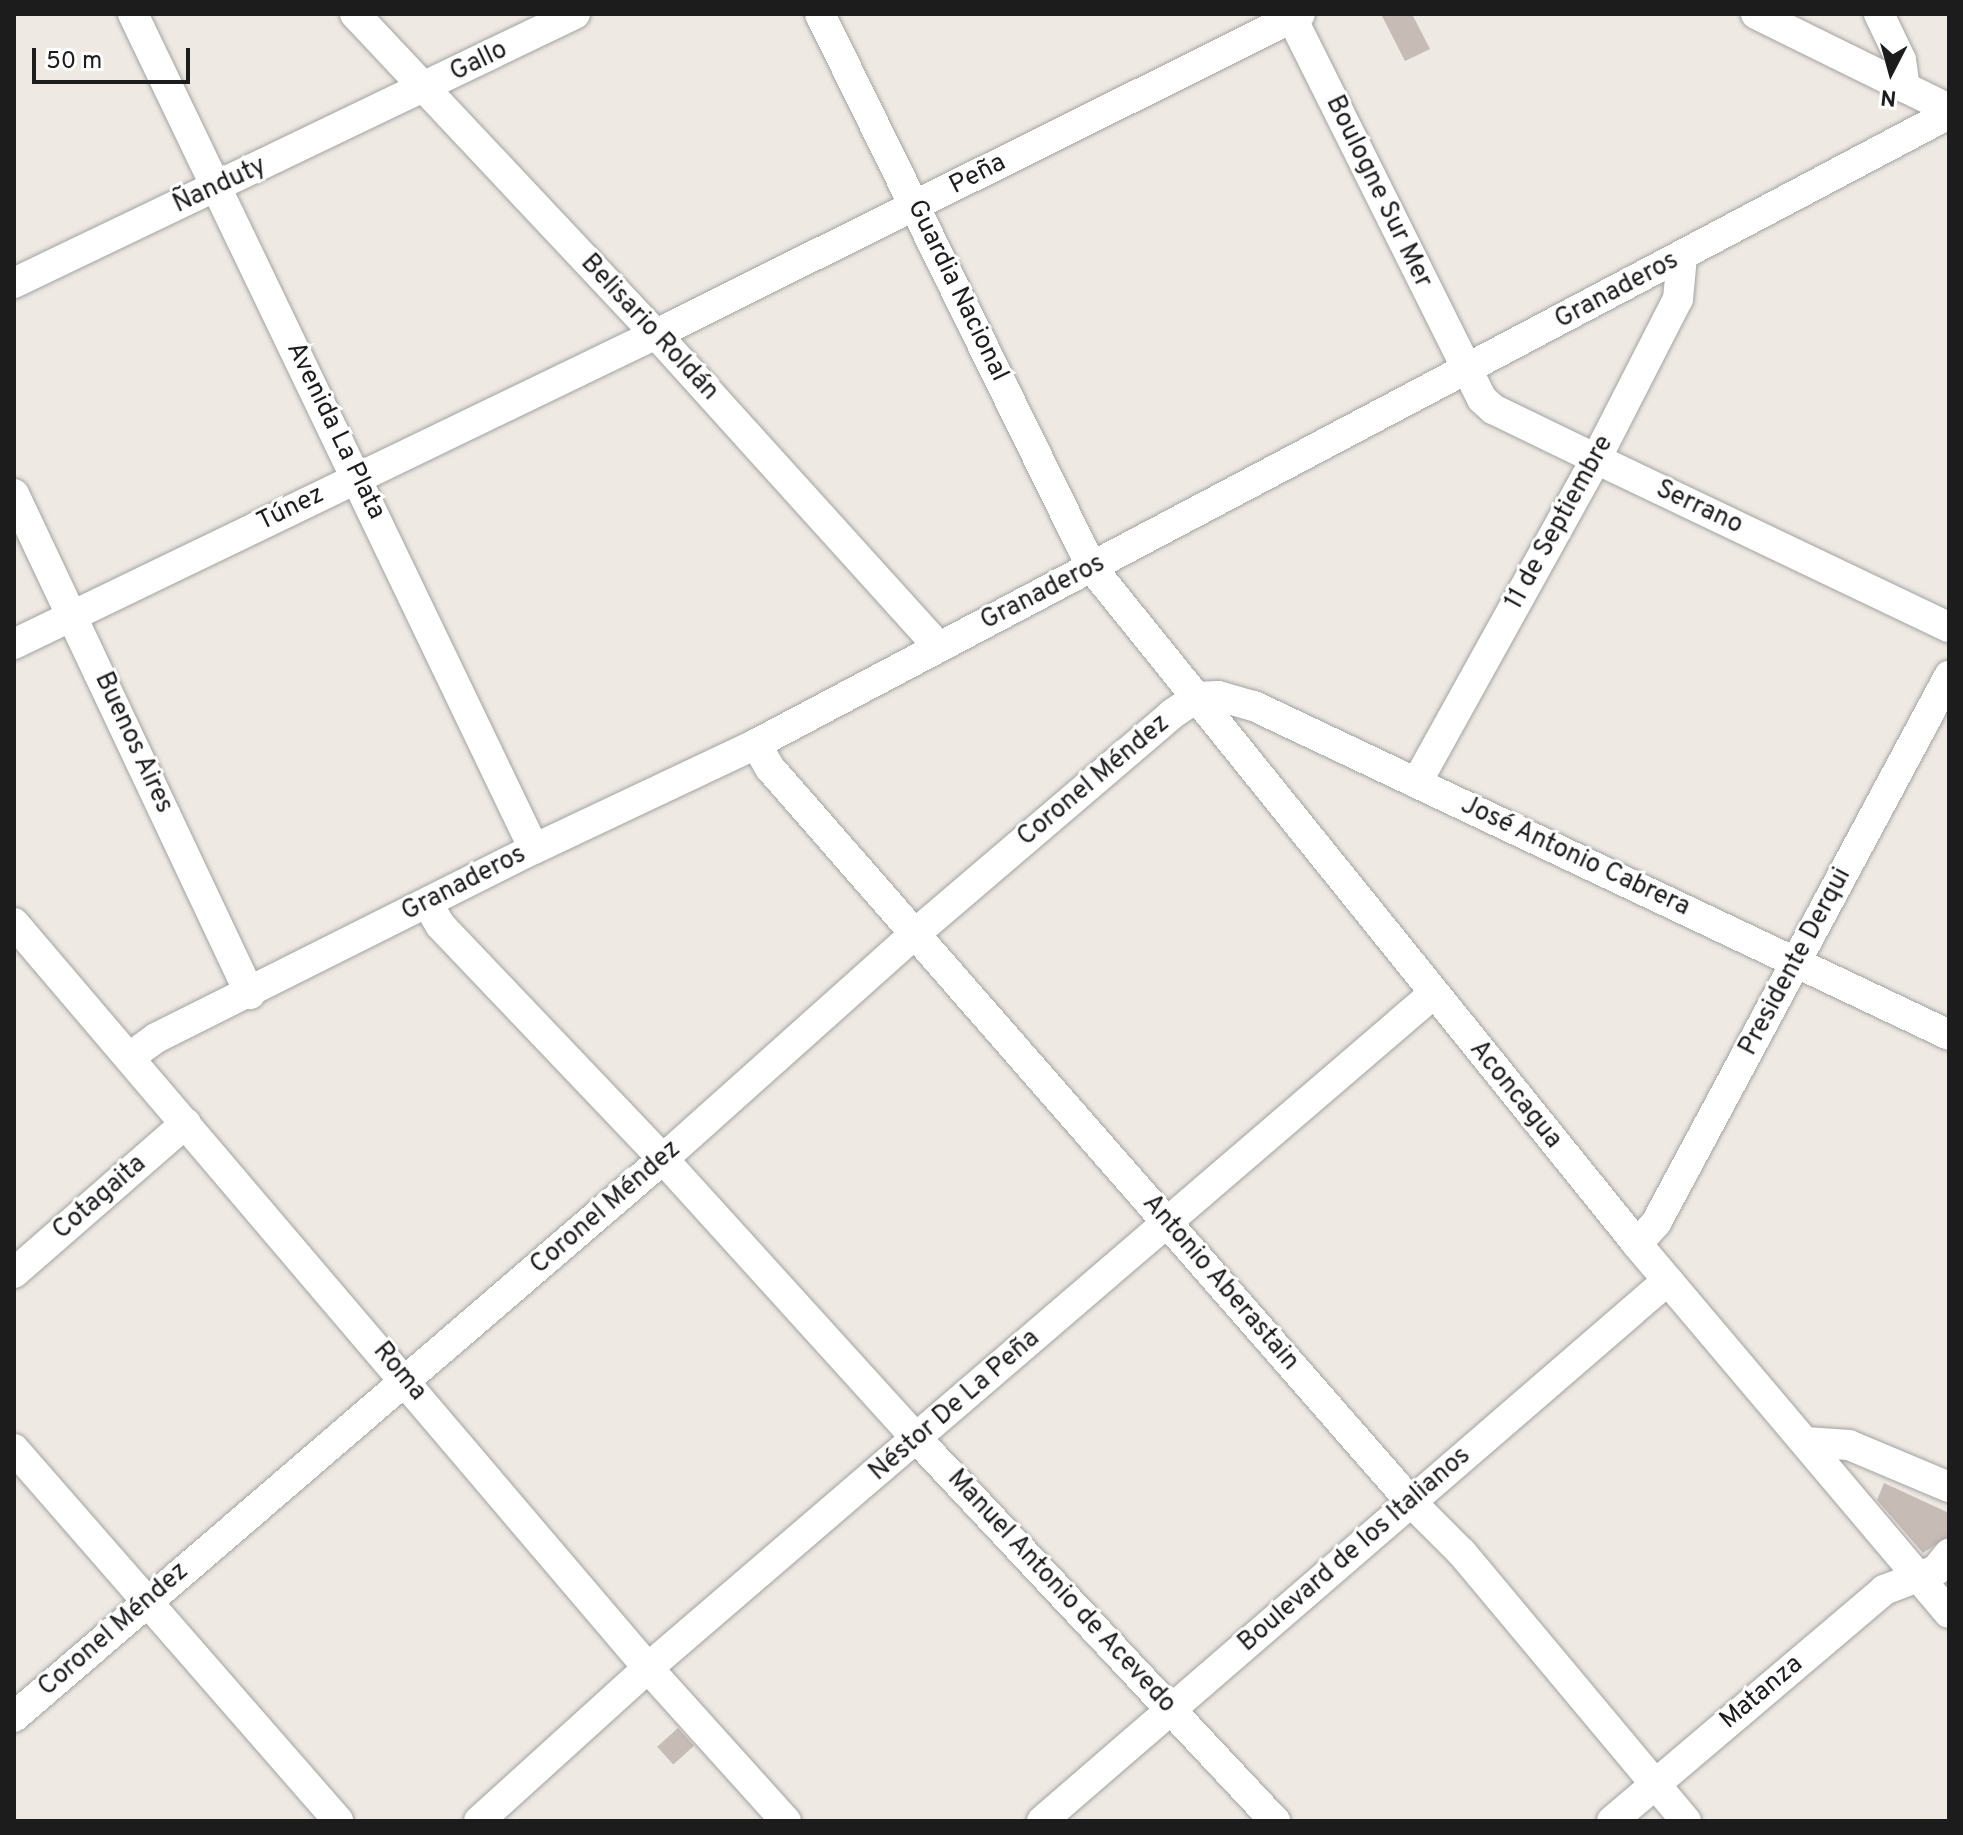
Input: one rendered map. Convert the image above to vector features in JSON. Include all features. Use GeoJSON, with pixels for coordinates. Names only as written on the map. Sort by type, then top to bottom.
{"type":"FeatureCollection","features":[{"type":"Feature","properties":{"kind":"street","name":"Avenida La Plata"},"geometry":{"type":"LineString","coordinates":[[133,14],[358,476],[534,849]]}},
{"type":"Feature","properties":{"kind":"street","name":"Belisario Roldán"},"geometry":{"type":"LineString","coordinates":[[355,14],[656,334],[939,647]]}},
{"type":"Feature","properties":{"kind":"street","name":"Gallo"},"geometry":{"type":"LineString","coordinates":[[425,89],[575,14]]}},
{"type":"Feature","properties":{"kind":"street","name":"Guardia Nacional"},"geometry":{"type":"LineString","coordinates":[[820,14],[1092,568]]}},
{"type":"Feature","properties":{"kind":"street"},"geometry":{"type":"LineString","coordinates":[[1756,14],[1949,111]]}},
{"type":"Feature","properties":{"kind":"street"},"geometry":{"type":"LineString","coordinates":[[1879,14],[1901,60],[1905,88]]}},
{"type":"Feature","properties":{"kind":"street","name":"Peña"},"geometry":{"type":"LineString","coordinates":[[656,334],[1294,15]]}},
{"type":"Feature","properties":{"kind":"street","name":"Boulogne Sur Mer"},"geometry":{"type":"LineString","coordinates":[[1294,15],[1467,370]]}},
{"type":"Feature","properties":{"kind":"street","name":"Ñanduty"},"geometry":{"type":"LineString","coordinates":[[14,283],[425,89]]}},
{"type":"Feature","properties":{"kind":"street","name":"Granaderos"},"geometry":{"type":"LineString","coordinates":[[130,1057],[156,1038],[250,994],[534,849],[756,744],[1682,257],[1949,111]]}},
{"type":"Feature","properties":{"kind":"street","name":"11 de Septiembre"},"geometry":{"type":"LineString","coordinates":[[1417,782],[1596,459],[1678,299],[1682,257]]}},
{"type":"Feature","properties":{"kind":"street","name":"Túnez"},"geometry":{"type":"LineString","coordinates":[[14,644],[656,334]]}},
{"type":"Feature","properties":{"kind":"street","name":"Serrano"},"geometry":{"type":"LineString","coordinates":[[1467,370],[1482,399],[1493,409],[1949,627]]}},
{"type":"Feature","properties":{"kind":"street","name":"Buenos Aires"},"geometry":{"type":"LineString","coordinates":[[14,494],[250,994]]}},
{"type":"Feature","properties":{"kind":"street","name":"Aconcagua"},"geometry":{"type":"LineString","coordinates":[[1092,568],[1637,1244],[1949,1613]]}},
{"type":"Feature","properties":{"kind":"street","name":"Presidente Derqui"},"geometry":{"type":"LineString","coordinates":[[1637,1244],[1656,1223],[1949,676]]}},
{"type":"Feature","properties":{"kind":"street","name":"José Antonio Cabrera"},"geometry":{"type":"LineString","coordinates":[[1197,697],[1218,696],[1254,706],[1949,1035]]}},
{"type":"Feature","properties":{"kind":"street","name":"Coronel Méndez"},"geometry":{"type":"LineString","coordinates":[[14,1717],[663,1159],[916,933],[1172,714],[1197,697]]}},
{"type":"Feature","properties":{"kind":"street","name":"Antonio Aberastain"},"geometry":{"type":"LineString","coordinates":[[756,744],[770,768],[1411,1502],[1462,1553],[1686,1821]]}},
{"type":"Feature","properties":{"kind":"street","name":"Manuel Antonio de Acevedo"},"geometry":{"type":"LineString","coordinates":[[427,903],[440,925],[663,1159],[917,1439],[1275,1821]]}},
{"type":"Feature","properties":{"kind":"street","name":"Roma"},"geometry":{"type":"LineString","coordinates":[[14,923],[648,1668],[786,1821]]}},
{"type":"Feature","properties":{"kind":"street","name":"Néstor De La Peña"},"geometry":{"type":"LineString","coordinates":[[479,1821],[648,1668],[1433,994]]}},
{"type":"Feature","properties":{"kind":"street","name":"Cotagaita"},"geometry":{"type":"LineString","coordinates":[[14,1273],[186,1123]]}},
{"type":"Feature","properties":{"kind":"street","name":"Boulevard de los Italianos"},"geometry":{"type":"LineString","coordinates":[[1042,1821],[1668,1280]]}},
{"type":"Feature","properties":{"kind":"street"},"geometry":{"type":"LineString","coordinates":[[1806,1442],[1849,1445],[1949,1487]]}},
{"type":"Feature","properties":{"kind":"street"},"geometry":{"type":"LineString","coordinates":[[14,1449],[338,1821]]}},
{"type":"Feature","properties":{"kind":"street","name":"Matanza"},"geometry":{"type":"LineString","coordinates":[[1612,1821],[1884,1590],[1936,1570],[1949,1554]]}},
{"type":"Feature","properties":{"kind":"building"},"geometry":{"type":"Polygon","coordinates":[[[1381,14],[1412,14],[1430,49],[1405,61],[1381,14]]]}},
{"type":"Feature","properties":{"kind":"building"},"geometry":{"type":"Polygon","coordinates":[[[1884,1483],[1949,1513],[1949,1536],[1923,1553],[1877,1500],[1884,1483]]]}},
{"type":"Feature","properties":{"kind":"building"},"geometry":{"type":"Polygon","coordinates":[[[678,1728],[694,1746],[673,1765],[657,1747],[678,1728]]]}}]}
